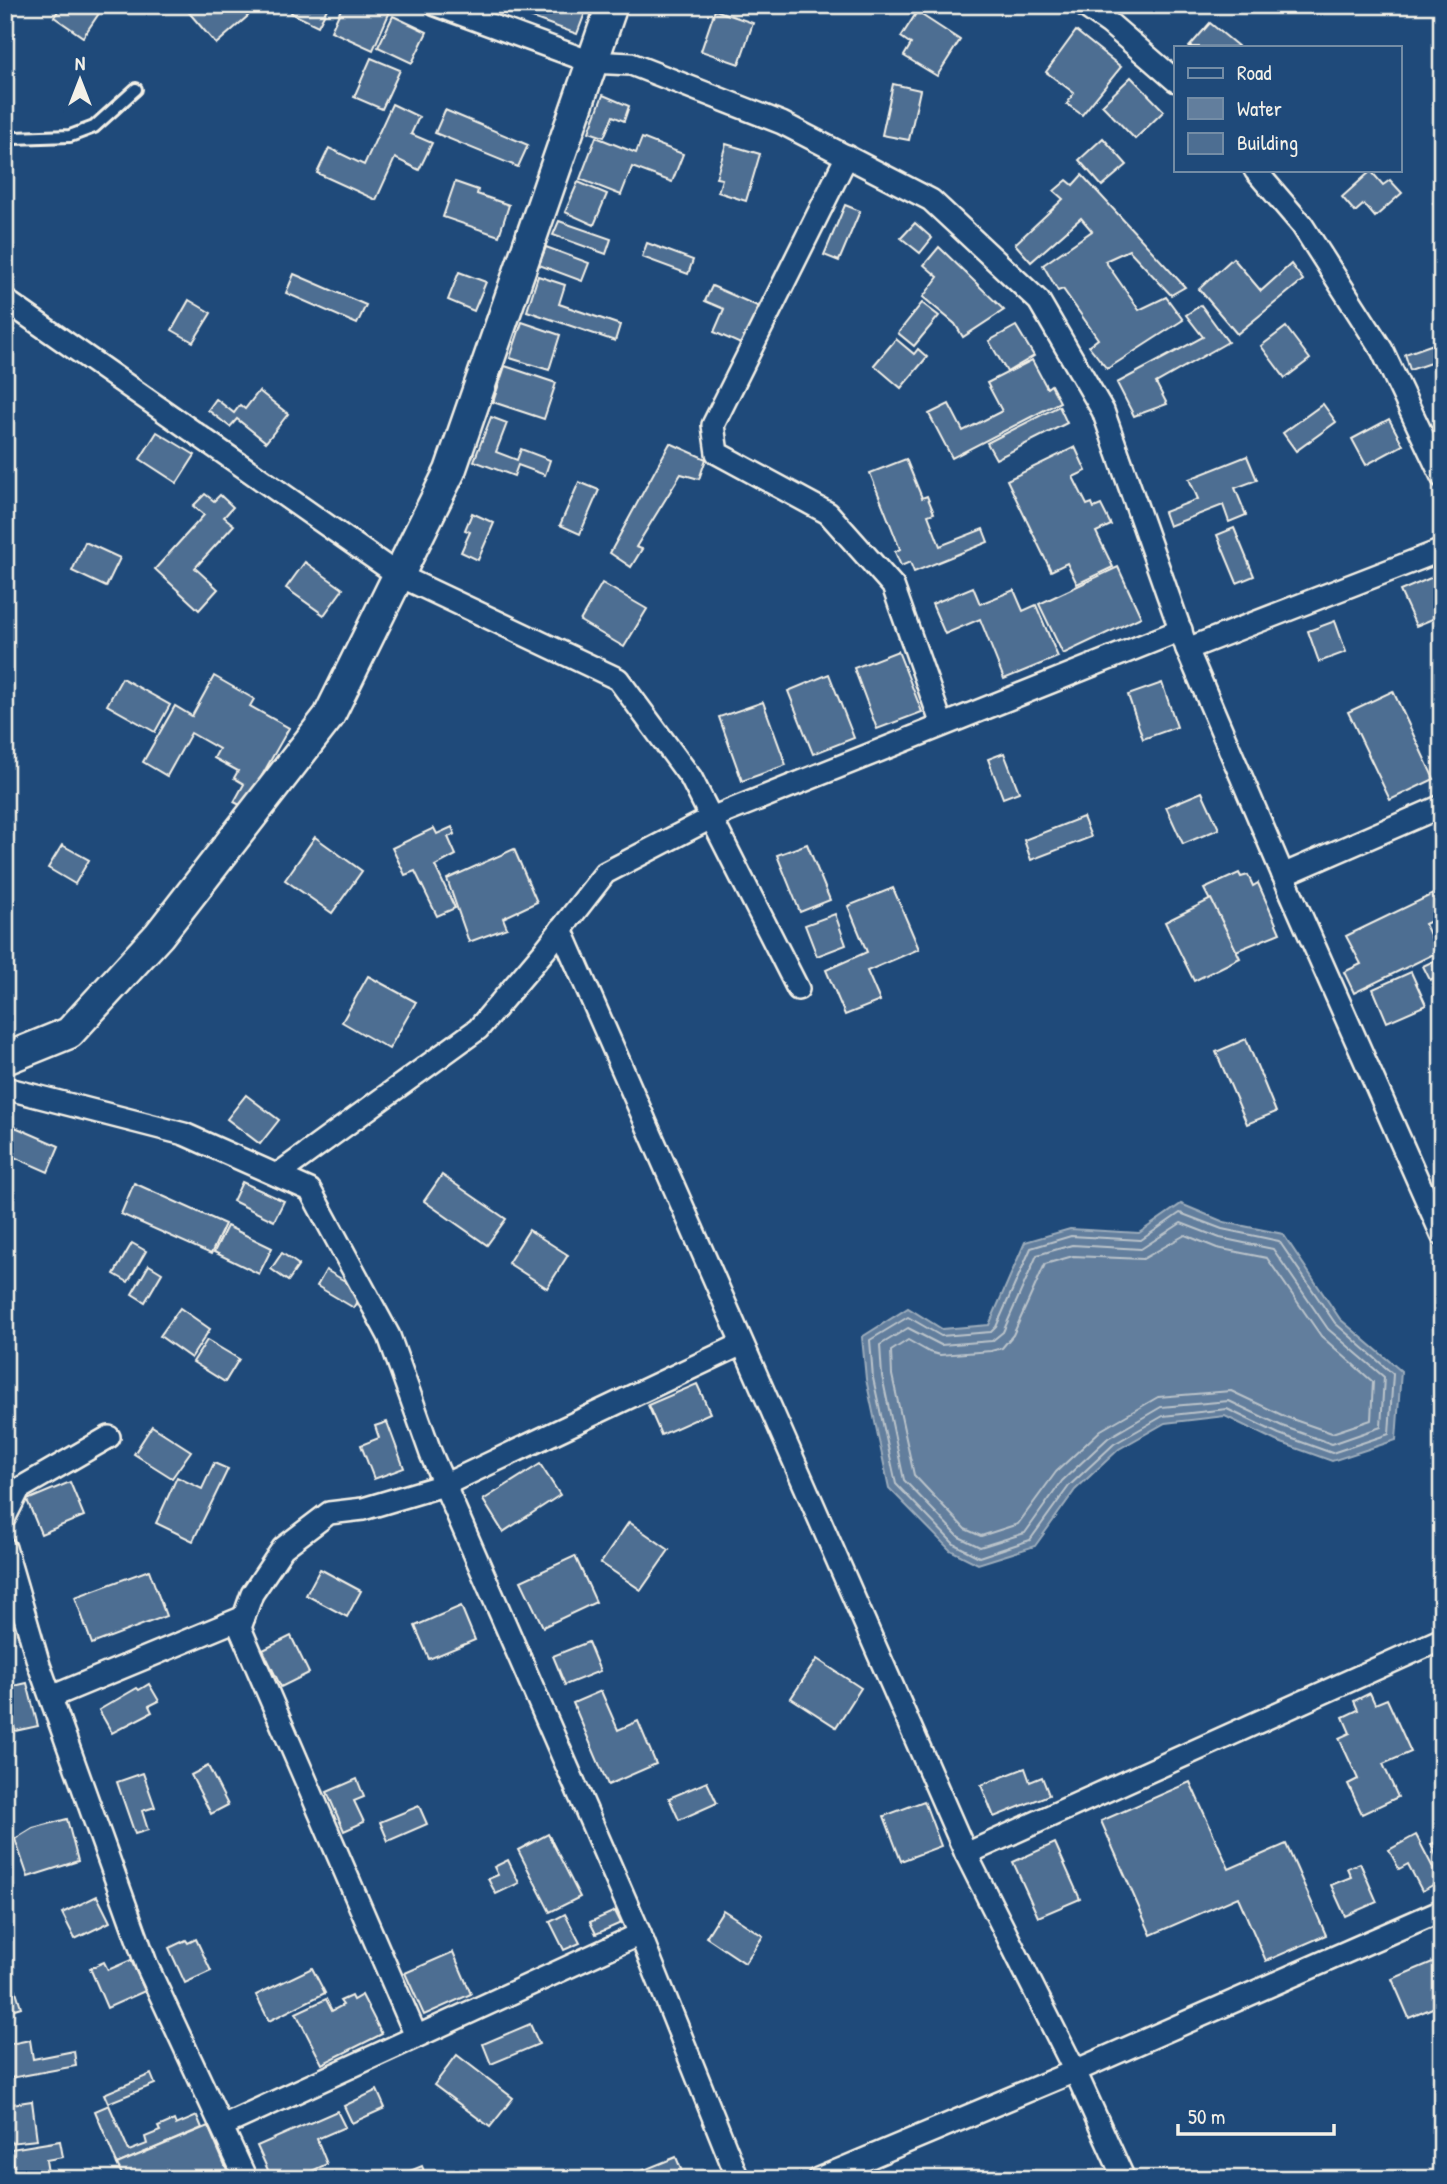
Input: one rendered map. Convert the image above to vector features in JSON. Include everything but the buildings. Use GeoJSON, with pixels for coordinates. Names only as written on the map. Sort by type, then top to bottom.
{"type":"FeatureCollection","features":[{"type":"Feature","properties":{"kind":"street"},"geometry":{"type":"LineString","coordinates":[[436,5],[591,62],[631,64],[782,122],[931,200],[1039,301],[1103,411],[1184,639],[1283,875],[1442,1235]]}},
{"type":"Feature","properties":{"kind":"street"},"geometry":{"type":"LineString","coordinates":[[5,1059],[69,1033],[159,935],[329,716],[450,471],[612,5]]}},
{"type":"Feature","properties":{"kind":"street"},"geometry":{"type":"LineString","coordinates":[[1083,5],[1109,23],[1174,79]]}},
{"type":"Feature","properties":{"kind":"street"},"geometry":{"type":"LineString","coordinates":[[847,156],[713,425],[717,453],[828,513],[893,586],[942,725]]}},
{"type":"Feature","properties":{"kind":"street"},"geometry":{"type":"LineString","coordinates":[[1257,172],[1302,225],[1382,350],[1442,477]]}},
{"type":"Feature","properties":{"kind":"street"},"geometry":{"type":"LineString","coordinates":[[5,300],[398,575],[618,679],[691,778],[798,989]]}},
{"type":"Feature","properties":{"kind":"street"},"geometry":{"type":"LineString","coordinates":[[277,1175],[478,1030],[605,873],[712,818],[942,725],[1442,550]]}},
{"type":"Feature","properties":{"kind":"street"},"geometry":{"type":"LineString","coordinates":[[1283,875],[1442,806]]}},
{"type":"Feature","properties":{"kind":"street"},"geometry":{"type":"LineString","coordinates":[[561,929],[966,1854],[1075,2071],[1124,2179]]}},
{"type":"Feature","properties":{"kind":"street"},"geometry":{"type":"LineString","coordinates":[[5,1088],[184,1134],[310,1191],[389,1336],[430,1454],[640,1934],[738,2179]]}},
{"type":"Feature","properties":{"kind":"street"},"geometry":{"type":"LineString","coordinates":[[416,2036],[240,1628],[252,1594],[283,1548],[329,1513],[363,1509],[444,1485],[742,1343]]}},
{"type":"Feature","properties":{"kind":"street"},"geometry":{"type":"LineString","coordinates":[[5,1517],[19,1489],[109,1437]]}},
{"type":"Feature","properties":{"kind":"street"},"geometry":{"type":"LineString","coordinates":[[5,1548],[51,1696],[147,1966],[246,2179]]}},
{"type":"Feature","properties":{"kind":"street"},"geometry":{"type":"LineString","coordinates":[[51,1696],[244,1617]]}},
{"type":"Feature","properties":{"kind":"street"},"geometry":{"type":"LineString","coordinates":[[966,1854],[1442,1639]]}},
{"type":"Feature","properties":{"kind":"street"},"geometry":{"type":"LineString","coordinates":[[818,2179],[1075,2071],[1442,1910]]}},
{"type":"Feature","properties":{"kind":"street"},"geometry":{"type":"LineString","coordinates":[[222,2126],[640,1934]]}},
{"type":"Feature","properties":{"kind":"lane"},"geometry":{"type":"LineString","coordinates":[[5,141],[14,138],[70,136],[94,127],[136,89]]}},
{"type":"Feature","properties":{"kind":"water"},"geometry":{"type":"Polygon","coordinates":[[[1181,1204],[1224,1222],[1283,1234],[1340,1319],[1401,1371],[1396,1440],[1332,1461],[1276,1441],[1225,1416],[1165,1423],[1119,1449],[1075,1490],[1035,1546],[978,1564],[950,1550],[889,1488],[866,1379],[862,1337],[908,1308],[942,1329],[989,1325],[1025,1242],[1070,1229],[1139,1233],[1181,1204]]]}}]}
